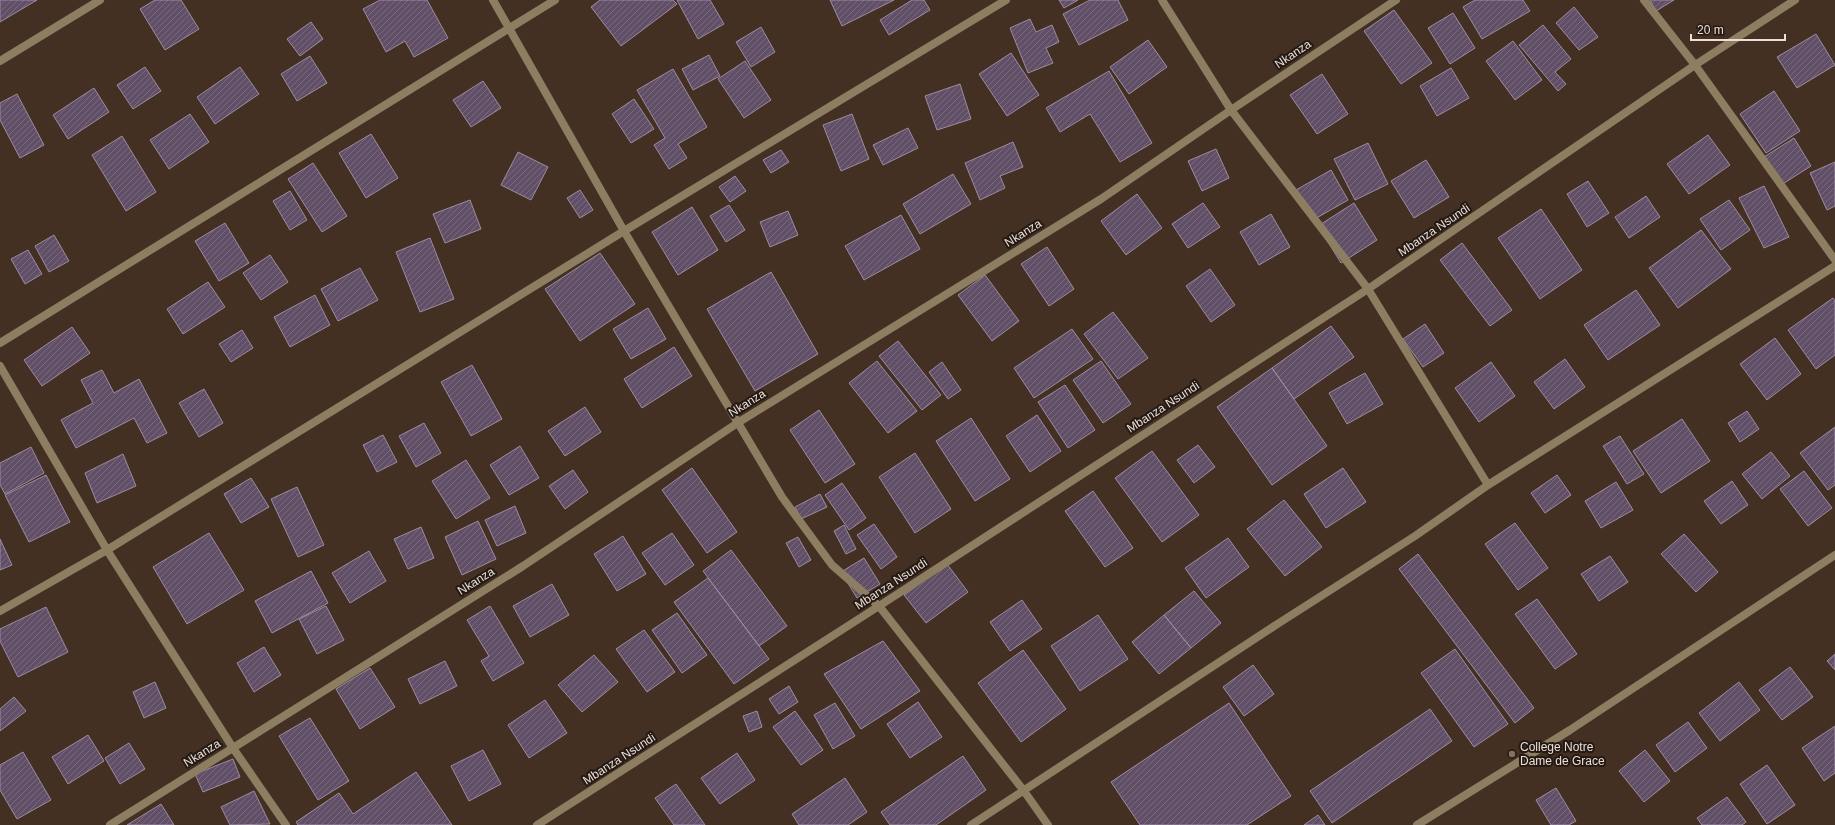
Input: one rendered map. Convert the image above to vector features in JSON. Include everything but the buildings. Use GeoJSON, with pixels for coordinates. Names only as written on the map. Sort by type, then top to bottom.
{"type":"FeatureCollection","features":[{"type":"Feature","properties":{"kind":"street"},"geometry":{"type":"LineString","coordinates":[[0,61],[100,0]]}},
{"type":"Feature","properties":{"kind":"street"},"geometry":{"type":"LineString","coordinates":[[493,0],[508,29],[624,231],[739,422],[782,497],[832,565],[879,606],[1024,791],[1048,825]]}},
{"type":"Feature","properties":{"kind":"street"},"geometry":{"type":"LineString","coordinates":[[0,343],[555,0]]}},
{"type":"Feature","properties":{"kind":"street"},"geometry":{"type":"LineString","coordinates":[[0,611],[107,550],[624,231],[1006,0]]}},
{"type":"Feature","properties":{"kind":"street"},"geometry":{"type":"LineString","coordinates":[[1162,0],[1231,110],[1368,289],[1488,485]]}},
{"type":"Feature","properties":{"kind":"street","name":"Nkanza"},"geometry":{"type":"LineString","coordinates":[[110,825],[524,566],[739,422],[1101,199],[1396,0]]}},
{"type":"Feature","properties":{"kind":"street"},"geometry":{"type":"LineString","coordinates":[[1644,0],[1695,65],[1835,260]]}},
{"type":"Feature","properties":{"kind":"street","name":"Mbanza Nsundi"},"geometry":{"type":"LineString","coordinates":[[537,825],[879,606],[1368,289],[1695,65],[1795,0]]}},
{"type":"Feature","properties":{"kind":"street"},"geometry":{"type":"LineString","coordinates":[[971,825],[1279,623],[1415,536],[1488,485],[1835,266]]}},
{"type":"Feature","properties":{"kind":"street"},"geometry":{"type":"LineString","coordinates":[[0,366],[107,550],[233,748],[286,825]]}},
{"type":"Feature","properties":{"kind":"street"},"geometry":{"type":"LineString","coordinates":[[1417,825],[1570,730],[1835,554]]}},
{"type":"Feature","properties":{"kind":"place","name":"College Notre Dame de Grace"},"geometry":{"type":"Point","coordinates":[1512,754]}}]}
